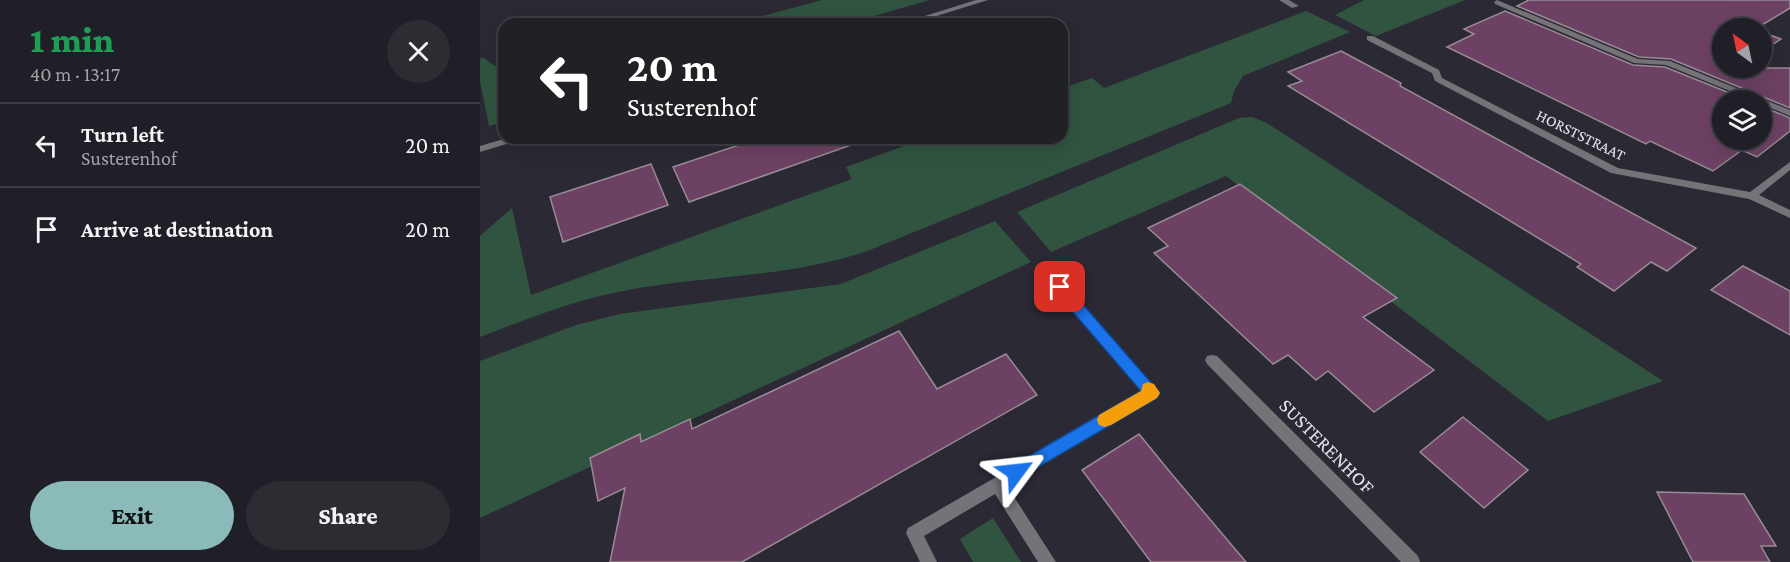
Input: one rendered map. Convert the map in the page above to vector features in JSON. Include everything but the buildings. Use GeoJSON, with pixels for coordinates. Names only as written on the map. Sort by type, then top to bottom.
{"type":"FeatureCollection","features":[{"type":"Feature","properties":{"kind":"street"},"geometry":{"type":"LineString","coordinates":[[923,18],[984,0]]}},
{"type":"Feature","properties":{"kind":"street"},"geometry":{"type":"LineString","coordinates":[[1283,0],[1295,6]]}},
{"type":"Feature","properties":{"kind":"street"},"geometry":{"type":"LineString","coordinates":[[1498,2],[1637,61],[1668,63],[1733,90]]}},
{"type":"Feature","properties":{"kind":"street","name":"HORSTSTRAAT"},"geometry":{"type":"LineString","coordinates":[[1370,38],[1436,72],[1438,80],[1615,171],[1752,196],[1790,214]]}},
{"type":"Feature","properties":{"kind":"street"},"geometry":{"type":"LineString","coordinates":[[1772,106],[1790,113]]}},
{"type":"Feature","properties":{"kind":"street"},"geometry":{"type":"LineString","coordinates":[[480,149],[498,144]]}},
{"type":"Feature","properties":{"kind":"street"},"geometry":{"type":"LineString","coordinates":[[1752,196],[1790,165]]}},
{"type":"Feature","properties":{"kind":"street"},"geometry":{"type":"LineString","coordinates":[[929,562],[914,533],[1152,393],[1060,287]]}},
{"type":"Feature","properties":{"kind":"street","name":"SUSTERENHOF"},"geometry":{"type":"LineString","coordinates":[[1212,360],[1412,562]]}},
{"type":"Feature","properties":{"kind":"street"},"geometry":{"type":"LineString","coordinates":[[997,484],[1048,562]]}},
{"type":"Feature","properties":{"kind":"green space"},"geometry":{"type":"Polygon","coordinates":[[[822,0],[930,0],[867,18],[756,18],[822,0]]]}},
{"type":"Feature","properties":{"kind":"green space"},"geometry":{"type":"Polygon","coordinates":[[[1364,0],[1465,0],[1376,36],[1335,15],[1364,0]]]}},
{"type":"Feature","properties":{"kind":"green space"},"geometry":{"type":"Polygon","coordinates":[[[1306,11],[1350,32],[1243,76],[1234,91],[1231,103],[870,250],[810,266],[654,286],[587,299],[480,337],[480,236],[512,208],[531,295],[852,179],[846,167],[909,144],[1068,144],[1068,86],[1092,78],[1104,88],[1306,11]]]}},
{"type":"Feature","properties":{"kind":"green space"},"geometry":{"type":"Polygon","coordinates":[[[482,57],[498,67],[498,124],[489,126],[480,81],[482,57]]]}},
{"type":"Feature","properties":{"kind":"green space"},"geometry":{"type":"Polygon","coordinates":[[[1252,117],[1267,123],[1663,381],[1548,421],[1226,176],[1051,252],[1017,212],[1239,118],[1252,117]]]}},
{"type":"Feature","properties":{"kind":"green space"},"geometry":{"type":"Polygon","coordinates":[[[995,221],[1031,262],[480,518],[480,361],[576,325],[620,314],[841,284],[995,221]]]}},
{"type":"Feature","properties":{"kind":"green space"},"geometry":{"type":"Polygon","coordinates":[[[993,518],[1021,562],[973,562],[960,539],[993,518]]]}},
{"type":"Feature","properties":{"kind":"slow traffic"},"geometry":{"type":"LineString","coordinates":[[1105,420],[1152,393],[1148,389]]}},
{"type":"Feature","properties":{"kind":"route"},"geometry":{"type":"LineString","coordinates":[[1016,472],[1152,393],[1060,287]]}}]}
